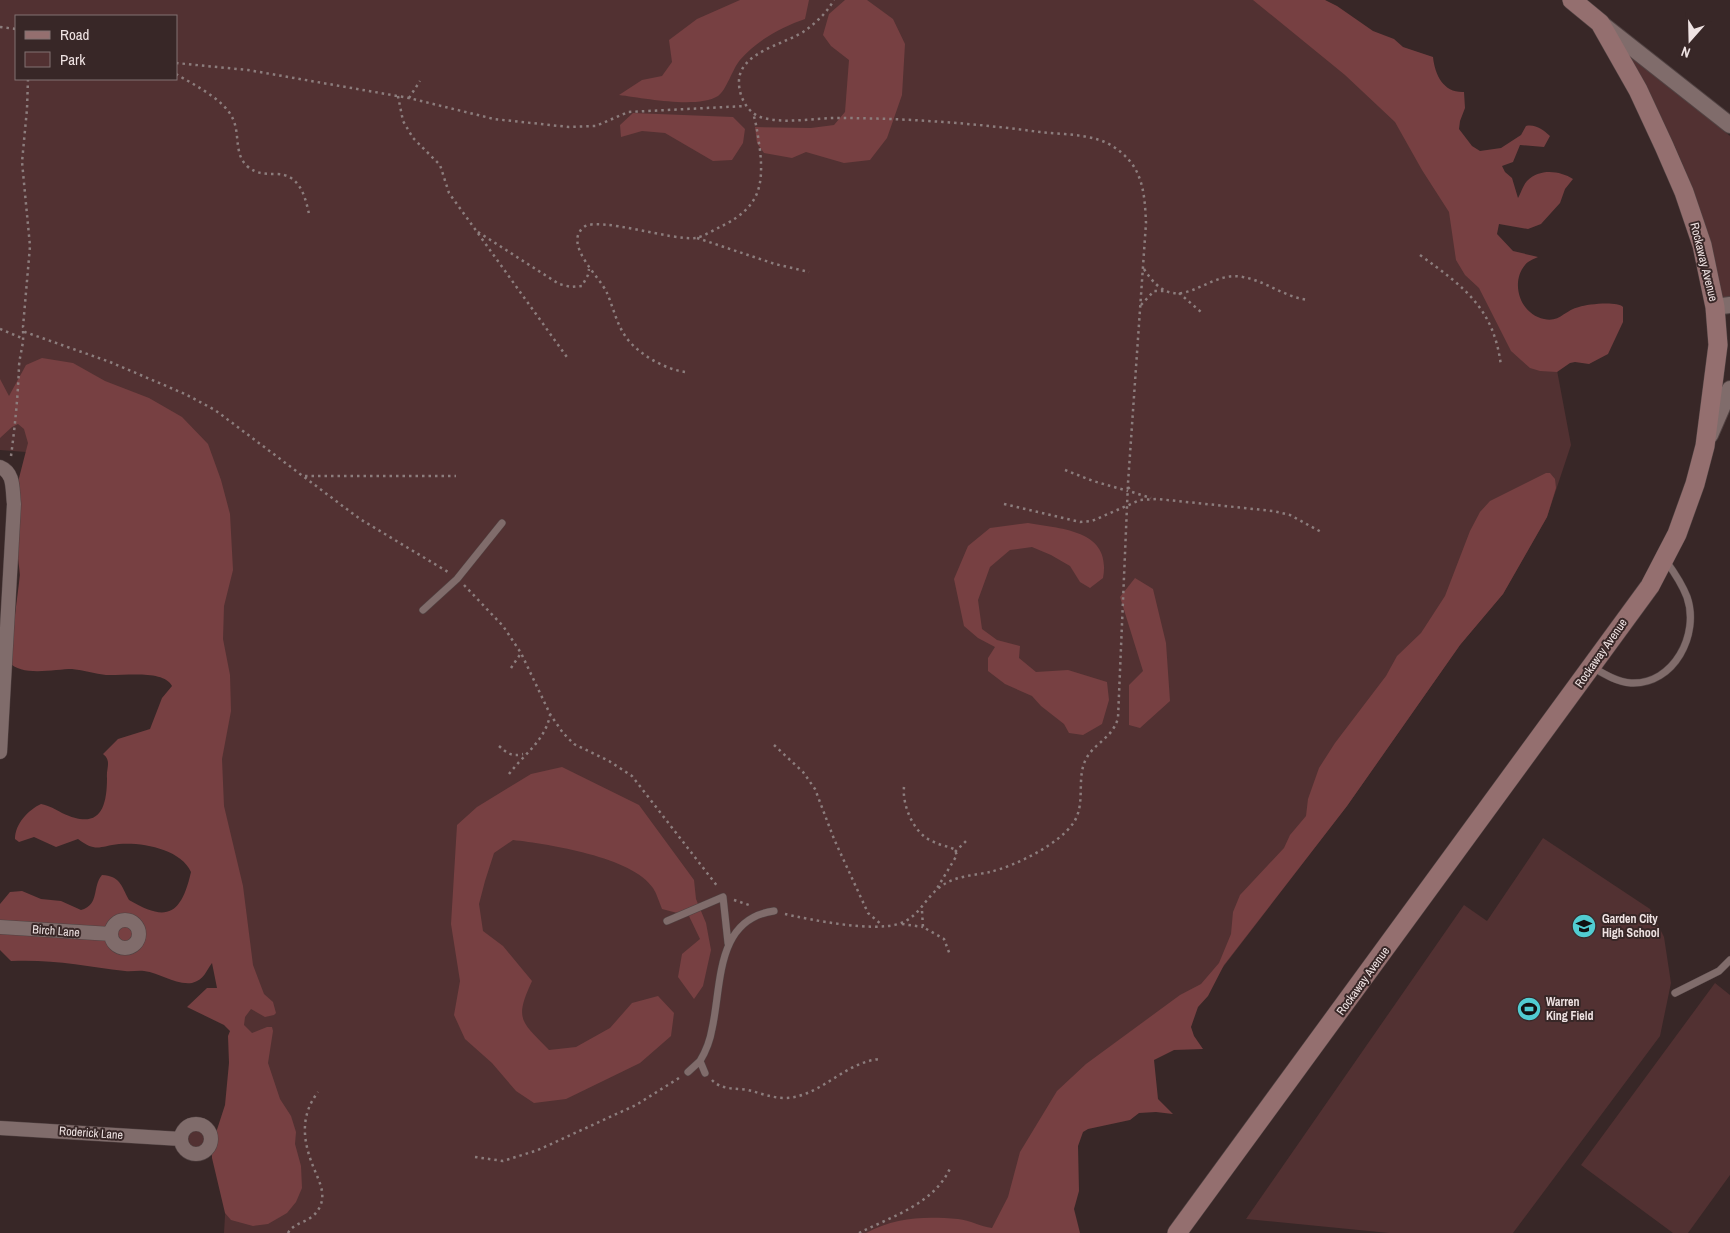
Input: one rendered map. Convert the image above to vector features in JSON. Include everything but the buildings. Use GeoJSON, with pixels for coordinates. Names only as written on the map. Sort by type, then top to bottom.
{"type":"FeatureCollection","features":[{"type":"Feature","properties":{"kind":"main road","name":"Rockaway Avenue"},"geometry":{"type":"LineString","coordinates":[[1177,1233],[1650,586],[1677,534],[1692,492],[1705,446],[1722,306],[1684,192],[1638,90],[1600,23],[1572,0]]}},
{"type":"Feature","properties":{"kind":"street"},"geometry":{"type":"LineString","coordinates":[[1600,23],[1730,124]]}},
{"type":"Feature","properties":{"kind":"street"},"geometry":{"type":"LineString","coordinates":[[1705,446],[1730,389]]}},
{"type":"Feature","properties":{"kind":"street"},"geometry":{"type":"LineString","coordinates":[[0,752],[3,660],[14,504],[11,477],[1,467]]}},
{"type":"Feature","properties":{"kind":"street","name":"Birch Lane"},"geometry":{"type":"LineString","coordinates":[[0,927],[111,934]]}},
{"type":"Feature","properties":{"kind":"street","name":"Roderick Lane"},"geometry":{"type":"LineString","coordinates":[[0,1128],[181,1139]]}},
{"type":"Feature","properties":{"kind":"lane"},"geometry":{"type":"LineString","coordinates":[[423,610],[457,579],[502,523]]}},
{"type":"Feature","properties":{"kind":"lane"},"geometry":{"type":"LineString","coordinates":[[1592,667],[1618,680],[1630,683],[1644,682],[1667,670],[1678,658],[1686,644],[1690,626],[1690,613],[1687,598],[1678,578],[1664,558]]}},
{"type":"Feature","properties":{"kind":"lane"},"geometry":{"type":"LineString","coordinates":[[667,921],[723,897],[728,944],[720,976],[713,1027],[708,1046],[700,1061],[688,1072]]}},
{"type":"Feature","properties":{"kind":"lane"},"geometry":{"type":"LineString","coordinates":[[728,944],[752,918],[774,911]]}},
{"type":"Feature","properties":{"kind":"lane"},"geometry":{"type":"LineString","coordinates":[[1675,993],[1719,971],[1730,960]]}},
{"type":"Feature","properties":{"kind":"lane"},"geometry":{"type":"LineString","coordinates":[[700,1061],[705,1073]]}},
{"type":"Feature","properties":{"kind":"path"},"geometry":{"type":"LineString","coordinates":[[834,0],[823,16],[805,31],[768,48],[745,64],[739,79],[745,106],[753,113],[763,118],[788,120],[907,119],[1020,129],[1096,139],[1113,146],[1128,159],[1139,177],[1145,200],[1141,305],[1127,504],[1118,718],[1116,728],[1086,760],[1083,768],[1079,812],[1074,822],[1058,838],[1014,865],[943,884],[931,897]]}},
{"type":"Feature","properties":{"kind":"path"},"geometry":{"type":"LineString","coordinates":[[0,28],[15,29]]}},
{"type":"Feature","properties":{"kind":"path"},"geometry":{"type":"LineString","coordinates":[[178,63],[248,70],[398,96],[494,119],[569,127],[596,126],[628,112],[745,106]]}},
{"type":"Feature","properties":{"kind":"path"},"geometry":{"type":"LineString","coordinates":[[178,75],[222,105],[230,114],[235,126],[238,150],[246,165],[265,175],[278,174],[290,178],[298,184],[303,190],[310,214]]}},
{"type":"Feature","properties":{"kind":"path"},"geometry":{"type":"LineString","coordinates":[[13,442],[20,384],[19,364],[24,345],[23,327],[30,246],[22,162],[28,80]]}},
{"type":"Feature","properties":{"kind":"path"},"geometry":{"type":"LineString","coordinates":[[408,98],[420,81]]}},
{"type":"Feature","properties":{"kind":"path"},"geometry":{"type":"LineString","coordinates":[[398,96],[403,121],[413,138],[440,165],[449,193],[569,360]]}},
{"type":"Feature","properties":{"kind":"path"},"geometry":{"type":"LineString","coordinates":[[696,238],[731,221],[747,210],[756,197],[760,184],[761,165],[757,127],[753,113]]}},
{"type":"Feature","properties":{"kind":"path"},"geometry":{"type":"LineString","coordinates":[[685,372],[675,370],[659,362],[630,342],[621,329],[607,291],[588,269],[579,250],[578,236],[583,227],[592,224],[696,238],[775,264],[809,272]]}},
{"type":"Feature","properties":{"kind":"path"},"geometry":{"type":"LineString","coordinates":[[476,230],[559,284],[571,287],[582,286],[588,275],[588,269]]}},
{"type":"Feature","properties":{"kind":"path"},"geometry":{"type":"LineString","coordinates":[[1420,255],[1454,279],[1471,294],[1482,308],[1498,347],[1501,366]]}},
{"type":"Feature","properties":{"kind":"path"},"geometry":{"type":"LineString","coordinates":[[1143,268],[1157,287],[1178,293],[1195,290],[1226,277],[1242,276],[1295,298],[1308,300]]}},
{"type":"Feature","properties":{"kind":"path"},"geometry":{"type":"LineString","coordinates":[[1141,305],[1154,292],[1166,290]]}},
{"type":"Feature","properties":{"kind":"path"},"geometry":{"type":"LineString","coordinates":[[1178,293],[1201,312]]}},
{"type":"Feature","properties":{"kind":"path"},"geometry":{"type":"LineString","coordinates":[[23,327],[25,332],[110,362],[208,406],[382,534],[443,568],[457,579],[468,588],[503,626],[520,653],[550,714],[574,744],[609,761],[632,776],[707,872],[723,897],[774,911],[830,922],[884,926],[901,923],[923,927],[944,939],[950,956]]}},
{"type":"Feature","properties":{"kind":"path"},"geometry":{"type":"LineString","coordinates":[[0,329],[24,339]]}},
{"type":"Feature","properties":{"kind":"path"},"geometry":{"type":"LineString","coordinates":[[1065,470],[1092,481],[1128,489],[1154,500]]}},
{"type":"Feature","properties":{"kind":"path"},"geometry":{"type":"LineString","coordinates":[[303,476],[456,476]]}},
{"type":"Feature","properties":{"kind":"path"},"geometry":{"type":"LineString","coordinates":[[1004,504],[1080,522],[1092,521],[1127,504],[1140,500],[1154,500],[1273,511],[1290,515],[1323,533]]}},
{"type":"Feature","properties":{"kind":"path"},"geometry":{"type":"LineString","coordinates":[[511,668],[520,653]]}},
{"type":"Feature","properties":{"kind":"path"},"geometry":{"type":"LineString","coordinates":[[509,774],[524,754],[543,737],[550,714]]}},
{"type":"Feature","properties":{"kind":"path"},"geometry":{"type":"LineString","coordinates":[[774,745],[810,780],[868,913],[876,922],[884,926]]}},
{"type":"Feature","properties":{"kind":"path"},"geometry":{"type":"LineString","coordinates":[[499,746],[508,754],[515,756],[524,754]]}},
{"type":"Feature","properties":{"kind":"path"},"geometry":{"type":"LineString","coordinates":[[904,787],[905,802],[916,827],[931,841],[947,846],[956,852]]}},
{"type":"Feature","properties":{"kind":"path"},"geometry":{"type":"LineString","coordinates":[[901,923],[922,910],[954,863],[956,852],[966,841]]}},
{"type":"Feature","properties":{"kind":"path"},"geometry":{"type":"LineString","coordinates":[[922,910],[923,927]]}},
{"type":"Feature","properties":{"kind":"path"},"geometry":{"type":"LineString","coordinates":[[705,1073],[721,1087],[784,1098],[811,1093],[845,1071],[869,1060],[880,1059]]}},
{"type":"Feature","properties":{"kind":"path"},"geometry":{"type":"LineString","coordinates":[[475,1157],[503,1161],[538,1150],[636,1105],[688,1072]]}},
{"type":"Feature","properties":{"kind":"path"},"geometry":{"type":"LineString","coordinates":[[288,1233],[297,1225],[309,1221],[321,1204],[320,1184],[310,1161],[304,1128],[305,1114],[318,1092]]}},
{"type":"Feature","properties":{"kind":"path"},"geometry":{"type":"LineString","coordinates":[[859,1233],[929,1197],[944,1181],[951,1166]]}},
{"type":"Feature","properties":{"kind":"green space"},"geometry":{"type":"Polygon","coordinates":[[[0,0],[1314,0],[1513,295],[1529,313],[1553,349],[1571,445],[1547,517],[1503,594],[1460,645],[1347,806],[1157,1053],[1073,1119],[1030,1233],[224,1233],[236,1024],[183,675],[15,663],[26,452],[0,450],[0,0]]]}},
{"type":"Feature","properties":{"kind":"green space"},"geometry":{"type":"Polygon","coordinates":[[[1625,50],[1730,136],[1730,299],[1718,300],[1703,224],[1689,180],[1664,123],[1625,50]]]}},
{"type":"Feature","properties":{"kind":"green space","name":"Warren King Field"},"geometry":{"type":"Polygon","coordinates":[[[1543,838],[1650,909],[1664,937],[1671,983],[1660,1036],[1513,1233],[1389,1233],[1246,1219],[1464,905],[1487,921],[1543,838]]]}},
{"type":"Feature","properties":{"kind":"green space"},"geometry":{"type":"Polygon","coordinates":[[[1715,983],[1730,995],[1730,1175],[1688,1233],[1673,1233],[1581,1165],[1715,983]]]}},
{"type":"Feature","properties":{"kind":"green space"},"geometry":{"type":"Polygon","coordinates":[[[191,1127],[201,1127],[208,1134],[208,1144],[201,1151],[191,1151],[184,1144],[184,1134],[191,1127]]]}},
{"type":"Feature","properties":{"kind":"shaded area"},"geometry":{"type":"Polygon","coordinates":[[[740,0],[809,0],[805,19],[779,30],[754,46],[740,60],[718,96],[709,100],[684,102],[619,95],[642,80],[662,76],[672,62],[669,40],[697,19],[740,0]]]}},
{"type":"Feature","properties":{"kind":"shaded area"},"geometry":{"type":"Polygon","coordinates":[[[845,0],[867,0],[893,19],[905,44],[902,95],[887,138],[870,160],[844,163],[806,152],[792,158],[764,153],[757,143],[755,127],[811,128],[834,125],[845,112],[849,60],[831,46],[823,35],[829,14],[845,0]]]}},
{"type":"Feature","properties":{"kind":"shaded area"},"geometry":{"type":"Polygon","coordinates":[[[1253,0],[1325,0],[1373,31],[1394,39],[1403,47],[1433,57],[1438,77],[1442,82],[1451,90],[1464,92],[1465,108],[1459,129],[1472,146],[1480,151],[1501,148],[1521,135],[1526,126],[1536,127],[1550,136],[1544,147],[1520,145],[1513,162],[1502,166],[1505,172],[1512,178],[1518,198],[1526,183],[1538,174],[1550,172],[1562,174],[1573,179],[1565,189],[1560,203],[1541,224],[1528,229],[1499,224],[1497,234],[1513,251],[1538,257],[1525,265],[1518,280],[1518,289],[1523,304],[1536,316],[1549,320],[1554,319],[1574,309],[1595,304],[1615,304],[1623,307],[1623,322],[1608,354],[1589,364],[1570,363],[1557,372],[1540,371],[1530,368],[1511,351],[1479,288],[1465,275],[1456,260],[1449,212],[1422,170],[1395,122],[1345,75],[1253,0]]]}},
{"type":"Feature","properties":{"kind":"shaded area"},"geometry":{"type":"Polygon","coordinates":[[[633,113],[733,117],[745,129],[743,143],[732,160],[713,161],[665,133],[642,131],[621,137],[620,125],[633,113]]]}},
{"type":"Feature","properties":{"kind":"shaded area"},"geometry":{"type":"Polygon","coordinates":[[[42,358],[73,363],[105,381],[149,398],[182,417],[208,444],[221,480],[230,514],[233,570],[224,606],[223,639],[230,675],[231,711],[222,759],[224,806],[243,886],[253,965],[264,994],[273,1002],[276,1013],[265,1017],[251,1009],[245,1017],[244,1025],[252,1033],[272,1027],[268,1063],[280,1099],[291,1116],[296,1132],[295,1144],[301,1166],[302,1188],[296,1202],[287,1213],[268,1224],[253,1226],[231,1220],[225,1213],[212,1158],[212,1145],[225,1105],[229,1063],[228,1036],[230,1031],[224,1025],[187,1007],[207,988],[217,988],[212,963],[199,980],[185,983],[144,971],[127,971],[54,962],[11,961],[0,950],[0,904],[10,892],[22,891],[41,899],[61,901],[81,910],[91,904],[102,875],[116,879],[129,900],[153,911],[162,912],[170,911],[177,906],[187,887],[191,872],[186,864],[170,853],[139,844],[94,847],[78,839],[56,847],[34,837],[19,842],[15,839],[17,828],[23,818],[41,804],[74,818],[92,818],[98,814],[105,800],[107,790],[108,762],[103,754],[118,739],[150,729],[162,698],[172,686],[161,677],[152,675],[106,675],[72,669],[30,671],[14,667],[9,662],[20,575],[17,550],[18,482],[28,443],[24,429],[18,424],[0,438],[0,379],[9,396],[26,365],[42,358]]]}},
{"type":"Feature","properties":{"kind":"shaded area"},"geometry":{"type":"Polygon","coordinates":[[[1546,473],[1550,473],[1555,479],[1556,488],[1547,517],[1503,594],[1460,645],[1347,806],[1224,965],[1208,996],[1198,1007],[1191,1027],[1194,1036],[1203,1049],[1174,1050],[1154,1060],[1158,1099],[1173,1114],[1139,1113],[1130,1120],[1088,1129],[1083,1132],[1078,1146],[1079,1191],[1074,1209],[1080,1233],[866,1233],[888,1224],[922,1218],[962,1220],[992,1228],[1008,1197],[1020,1152],[1057,1091],[1086,1064],[1180,995],[1201,984],[1219,963],[1231,934],[1233,912],[1240,895],[1284,848],[1290,835],[1306,816],[1308,799],[1319,768],[1335,743],[1386,676],[1397,656],[1421,633],[1445,596],[1470,531],[1480,512],[1490,501],[1546,473]]]}},
{"type":"Feature","properties":{"kind":"shaded area"},"geometry":{"type":"Polygon","coordinates":[[[1028,523],[1069,530],[1092,541],[1100,550],[1104,562],[1103,578],[1090,588],[1080,582],[1070,566],[1051,555],[1032,547],[1010,550],[990,567],[978,600],[982,629],[997,640],[1020,646],[1019,658],[1036,672],[1068,670],[1107,682],[1109,700],[1102,724],[1083,735],[1069,733],[1064,724],[1041,706],[1032,696],[1005,684],[988,671],[988,658],[995,647],[978,638],[964,626],[954,579],[968,546],[990,528],[1028,523]]]}},
{"type":"Feature","properties":{"kind":"shaded area"},"geometry":{"type":"Polygon","coordinates":[[[1135,578],[1153,589],[1166,643],[1170,701],[1140,728],[1129,725],[1129,685],[1143,671],[1120,597],[1135,578]]]}},
{"type":"Feature","properties":{"kind":"shaded area"},"geometry":{"type":"Polygon","coordinates":[[[562,767],[639,805],[694,880],[696,899],[706,923],[711,950],[703,986],[694,999],[678,977],[682,954],[700,939],[689,916],[662,909],[653,888],[643,877],[609,860],[547,845],[513,840],[494,853],[479,904],[483,931],[503,946],[532,981],[523,1004],[523,1019],[549,1050],[576,1047],[610,1028],[632,1003],[658,996],[674,1013],[671,1036],[640,1063],[566,1099],[534,1103],[516,1091],[492,1063],[465,1039],[454,1015],[460,981],[451,924],[457,825],[477,807],[531,774],[562,767]]]}},
{"type":"Feature","properties":{"kind":"place","name":"Garden City High School"},"geometry":{"type":"Point","coordinates":[1584,926]}},
{"type":"Feature","properties":{"kind":"place","name":"Warren King Field"},"geometry":{"type":"Point","coordinates":[1529,1009]}}]}
